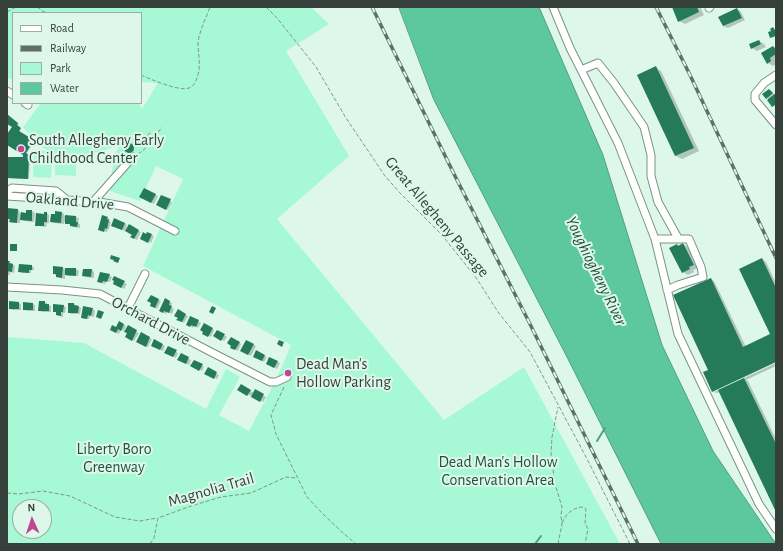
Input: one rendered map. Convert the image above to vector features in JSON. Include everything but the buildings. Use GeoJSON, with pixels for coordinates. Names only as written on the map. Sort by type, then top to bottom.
{"type":"FeatureCollection","features":[{"type":"Feature","properties":{"kind":"street"},"geometry":{"type":"LineString","coordinates":[[553,7],[570,48],[618,143],[655,239],[678,334],[759,504],[776,529]]}},
{"type":"Feature","properties":{"kind":"street"},"geometry":{"type":"LineString","coordinates":[[581,70],[598,62],[614,82],[644,127],[651,155],[651,176],[658,202],[678,238]]}},
{"type":"Feature","properties":{"kind":"street"},"geometry":{"type":"LineString","coordinates":[[776,75],[764,82],[754,94],[755,100],[776,126]]}},
{"type":"Feature","properties":{"kind":"street"},"geometry":{"type":"LineString","coordinates":[[94,201],[133,157]]}},
{"type":"Feature","properties":{"kind":"street"},"geometry":{"type":"LineString","coordinates":[[7,191],[12,188],[56,191],[67,200]]}},
{"type":"Feature","properties":{"kind":"street","name":"Oakland Drive"},"geometry":{"type":"LineString","coordinates":[[7,196],[94,201],[128,206],[176,231]]}},
{"type":"Feature","properties":{"kind":"street"},"geometry":{"type":"LineString","coordinates":[[655,239],[689,238],[701,267],[703,277],[667,290]]}},
{"type":"Feature","properties":{"kind":"street"},"geometry":{"type":"LineString","coordinates":[[128,308],[145,274]]}},
{"type":"Feature","properties":{"kind":"street","name":"Orchard Drive"},"geometry":{"type":"LineString","coordinates":[[7,286],[100,294],[270,382],[276,382],[287,377]]}},
{"type":"Feature","properties":{"kind":"path"},"geometry":{"type":"LineString","coordinates":[[7,12],[16,7]]}},
{"type":"Feature","properties":{"kind":"path"},"geometry":{"type":"LineString","coordinates":[[142,75],[181,89],[189,88],[196,82],[199,72],[199,40],[201,30],[210,7]]}},
{"type":"Feature","properties":{"kind":"path","name":"Great Allegheny Passage"},"geometry":{"type":"LineString","coordinates":[[266,7],[277,18],[316,67],[346,118],[386,176],[400,193],[442,235],[476,279],[498,312],[530,352],[585,455],[630,544]]}},
{"type":"Feature","properties":{"kind":"path"},"geometry":{"type":"LineString","coordinates":[[133,157],[144,150],[162,127]]}},
{"type":"Feature","properties":{"kind":"path"},"geometry":{"type":"LineString","coordinates":[[133,146],[137,145],[150,132]]}},
{"type":"Feature","properties":{"kind":"path"},"geometry":{"type":"LineString","coordinates":[[287,377],[283,390],[271,415],[276,434],[307,497],[322,514],[356,544]]}},
{"type":"Feature","properties":{"kind":"path"},"geometry":{"type":"LineString","coordinates":[[558,406],[552,437],[551,454],[555,484],[562,507],[562,524]]}},
{"type":"Feature","properties":{"kind":"path","name":"Magnolia Trail"},"geometry":{"type":"LineString","coordinates":[[150,544],[154,538],[158,518],[221,497],[251,493],[286,477],[297,478]]}},
{"type":"Feature","properties":{"kind":"path"},"geometry":{"type":"LineString","coordinates":[[7,493],[19,494],[43,490],[70,496],[115,517],[140,521],[158,518]]}},
{"type":"Feature","properties":{"kind":"path"},"geometry":{"type":"LineString","coordinates":[[558,544],[565,516],[578,507],[586,509],[585,523],[588,529],[585,544]]}},
{"type":"Feature","properties":{"kind":"green space","name":"Liberty Boro Greenway"},"geometry":{"type":"Polygon","coordinates":[[[7,7],[311,7],[329,24],[286,51],[349,156],[277,219],[444,420],[524,367],[620,544],[7,544],[7,337],[84,343],[206,409],[226,369],[240,377],[219,415],[249,431],[277,378],[291,345],[143,266],[183,179],[156,166],[140,201],[110,191],[114,155],[121,143],[103,151],[89,154],[74,155],[51,152],[42,147],[23,127],[40,104],[140,104],[142,109],[158,83],[142,82],[142,12],[12,12],[12,79],[7,78],[7,7]]]}},
{"type":"Feature","properties":{"kind":"green space"},"geometry":{"type":"Polygon","coordinates":[[[34,151],[45,151],[45,160],[52,160],[51,178],[33,177],[34,151]]]}},
{"type":"Feature","properties":{"kind":"green space"},"geometry":{"type":"Polygon","coordinates":[[[55,161],[76,162],[76,176],[55,175],[55,161]]]}},
{"type":"Feature","properties":{"kind":"water","name":"Youghiogheny River"},"geometry":{"type":"Polygon","coordinates":[[[399,7],[539,7],[603,155],[662,345],[713,451],[776,544],[661,544],[567,357],[434,100],[399,7]]]}},
{"type":"Feature","properties":{"kind":"waterway"},"geometry":{"type":"LineString","coordinates":[[597,441],[605,428]]}},
{"type":"Feature","properties":{"kind":"waterway"},"geometry":{"type":"LineString","coordinates":[[535,544],[541,536]]}},
{"type":"Feature","properties":{"kind":"railway"},"geometry":{"type":"LineString","coordinates":[[372,7],[638,544]]}},
{"type":"Feature","properties":{"kind":"railway"},"geometry":{"type":"LineString","coordinates":[[656,7],[690,75],[776,258]]}},
{"type":"Feature","properties":{"kind":"place","name":"South Allegheny Early Childhood Center"},"geometry":{"type":"Point","coordinates":[21,149]}},
{"type":"Feature","properties":{"kind":"place","name":"Dead Man's Hollow Parking"},"geometry":{"type":"Point","coordinates":[288,373]}},
{"type":"Feature","properties":{"kind":"park label","name":"Dead Man's Hollow Conservation Area"},"geometry":{"type":"Point","coordinates":[498,471]}}]}
